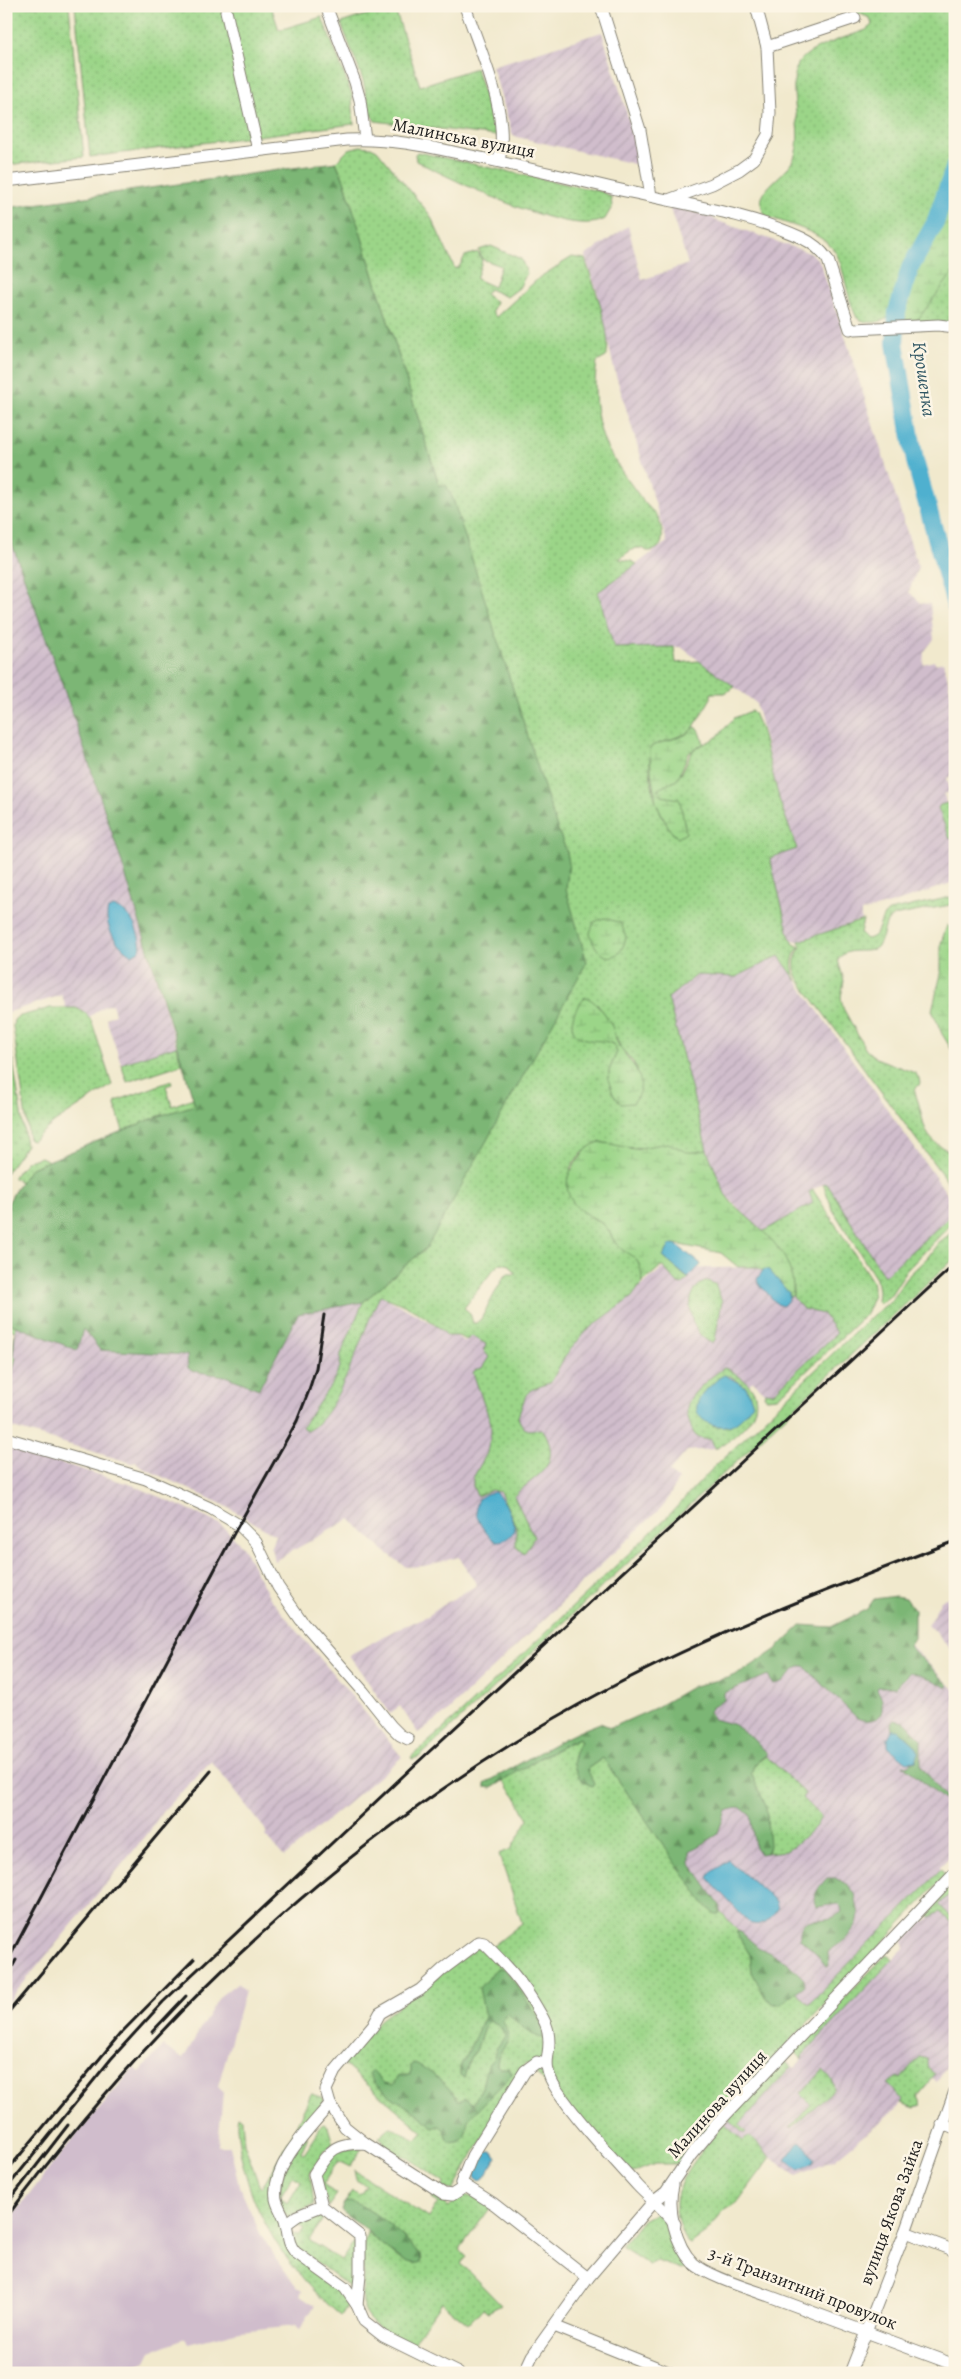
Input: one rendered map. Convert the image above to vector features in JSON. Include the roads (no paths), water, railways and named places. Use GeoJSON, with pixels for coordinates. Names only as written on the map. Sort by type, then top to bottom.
{"type":"FeatureCollection","features":[{"type":"Feature","properties":{"kind":"street"},"geometry":{"type":"LineString","coordinates":[[326,6],[356,82],[365,139]]}},
{"type":"Feature","properties":{"kind":"street"},"geometry":{"type":"LineString","coordinates":[[465,6],[499,107],[503,139],[499,161]]}},
{"type":"Feature","properties":{"kind":"street"},"geometry":{"type":"LineString","coordinates":[[601,6],[640,130],[647,161],[651,196]]}},
{"type":"Feature","properties":{"kind":"street"},"geometry":{"type":"LineString","coordinates":[[671,200],[734,174],[754,159],[768,134],[770,114],[767,47],[756,6]]}},
{"type":"Feature","properties":{"kind":"street"},"geometry":{"type":"LineString","coordinates":[[226,12],[258,150]]}},
{"type":"Feature","properties":{"kind":"street"},"geometry":{"type":"LineString","coordinates":[[767,47],[855,18]]}},
{"type":"Feature","properties":{"kind":"street","name":"Малинська вулиця"},"geometry":{"type":"LineString","coordinates":[[6,181],[258,150],[365,139],[420,144],[671,200],[752,220],[785,231],[815,245],[828,260],[852,329],[938,325],[955,327]]}},
{"type":"Feature","properties":{"kind":"street"},"geometry":{"type":"LineString","coordinates":[[6,1438],[146,1479],[210,1508],[239,1525],[256,1542],[278,1586],[297,1614],[391,1726],[400,1735],[408,1739]]}},
{"type":"Feature","properties":{"kind":"street","name":"Малинова вулиця"},"geometry":{"type":"LineString","coordinates":[[524,2373],[532,2356],[588,2278],[653,2202],[661,2197],[690,2155],[716,2125],[955,1874]]}},
{"type":"Feature","properties":{"kind":"street"},"geometry":{"type":"LineString","coordinates":[[546,2064],[537,2062],[525,2071],[472,2156],[463,2184],[452,2195],[444,2194],[345,2127],[330,2104],[326,2090],[335,2071],[373,2026],[380,2013],[420,1990],[476,1943],[484,1943],[520,1979],[543,2017],[548,2032],[546,2064],[548,2074],[564,2100],[653,2202],[667,2211],[675,2224]]}},
{"type":"Feature","properties":{"kind":"street","name":"вулиця Якова Зайка"},"geometry":{"type":"LineString","coordinates":[[850,2373],[955,2091]]}},
{"type":"Feature","properties":{"kind":"street"},"geometry":{"type":"LineString","coordinates":[[330,2104],[293,2148],[280,2175],[276,2199],[286,2224],[287,2240],[295,2252],[345,2288],[357,2306],[360,2317],[369,2327],[382,2336],[458,2373]]}},
{"type":"Feature","properties":{"kind":"street"},"geometry":{"type":"LineString","coordinates":[[942,2124],[955,2129]]}},
{"type":"Feature","properties":{"kind":"street"},"geometry":{"type":"LineString","coordinates":[[357,2306],[360,2276],[360,2236],[332,2216],[322,2206],[314,2174],[329,2151],[356,2142],[365,2142]]}},
{"type":"Feature","properties":{"kind":"street","name":"3-й Транзитний провулок"},"geometry":{"type":"LineString","coordinates":[[674,2180],[671,2200],[675,2224],[685,2252],[699,2268],[955,2365]]}},
{"type":"Feature","properties":{"kind":"street"},"geometry":{"type":"LineString","coordinates":[[463,2184],[494,2204],[588,2278]]}},
{"type":"Feature","properties":{"kind":"street"},"geometry":{"type":"LineString","coordinates":[[286,2224],[298,2216],[322,2206]]}},
{"type":"Feature","properties":{"kind":"street"},"geometry":{"type":"LineString","coordinates":[[904,2232],[955,2251]]}},
{"type":"Feature","properties":{"kind":"street"},"geometry":{"type":"LineString","coordinates":[[554,2326],[671,2373]]}},
{"type":"Feature","properties":{"kind":"water"},"geometry":{"type":"Polygon","coordinates":[[[113,907],[125,912],[136,928],[141,947],[139,951],[132,955],[121,947],[109,928],[108,909],[113,907]]]}},
{"type":"Feature","properties":{"kind":"water"},"geometry":{"type":"Polygon","coordinates":[[[675,1244],[701,1265],[688,1278],[663,1257],[670,1245],[675,1244]]]}},
{"type":"Feature","properties":{"kind":"water"},"geometry":{"type":"Polygon","coordinates":[[[764,1269],[769,1270],[789,1293],[789,1299],[783,1306],[777,1304],[758,1283],[757,1279],[764,1269]]]}},
{"type":"Feature","properties":{"kind":"water"},"geometry":{"type":"Polygon","coordinates":[[[725,1375],[746,1387],[753,1403],[738,1421],[723,1426],[709,1423],[699,1415],[697,1409],[699,1400],[707,1389],[725,1375]]]}},
{"type":"Feature","properties":{"kind":"water"},"geometry":{"type":"Polygon","coordinates":[[[495,1492],[505,1503],[515,1526],[511,1535],[499,1541],[495,1541],[483,1528],[479,1522],[476,1510],[478,1499],[486,1494],[495,1492]]]}},
{"type":"Feature","properties":{"kind":"water"},"geometry":{"type":"Polygon","coordinates":[[[892,1730],[899,1730],[915,1745],[919,1752],[916,1761],[907,1762],[888,1747],[888,1738],[892,1730]]]}},
{"type":"Feature","properties":{"kind":"water"},"geometry":{"type":"Polygon","coordinates":[[[728,1860],[776,1901],[778,1909],[766,1922],[758,1924],[749,1923],[708,1879],[713,1871],[728,1860]]]}},
{"type":"Feature","properties":{"kind":"water"},"geometry":{"type":"Polygon","coordinates":[[[801,2142],[808,2147],[814,2159],[812,2163],[799,2170],[786,2160],[798,2143],[801,2142]]]}},
{"type":"Feature","properties":{"kind":"water"},"geometry":{"type":"Polygon","coordinates":[[[487,2151],[492,2151],[497,2158],[485,2177],[480,2181],[475,2177],[475,2166],[478,2159],[487,2151]]]}},
{"type":"Feature","properties":{"kind":"waterway","name":"Крошенка"},"geometry":{"type":"LineString","coordinates":[[955,166],[935,223],[910,268],[897,312],[895,343],[915,461],[955,605]]}},
{"type":"Feature","properties":{"kind":"railway"},"geometry":{"type":"LineString","coordinates":[[6,2189],[111,2059],[163,2002],[418,1762],[955,1264]]}},
{"type":"Feature","properties":{"kind":"railway"},"geometry":{"type":"LineString","coordinates":[[6,1964],[233,1535],[297,1421],[316,1368],[324,1315]]}},
{"type":"Feature","properties":{"kind":"railway"},"geometry":{"type":"LineString","coordinates":[[6,2218],[68,2139],[133,2062],[203,1990],[276,1921],[352,1856],[433,1796],[517,1741],[604,1691],[647,1669],[777,1610],[955,1541]]}},
{"type":"Feature","properties":{"kind":"railway"},"geometry":{"type":"LineString","coordinates":[[6,2015],[211,1771]]}},
{"type":"Feature","properties":{"kind":"railway"},"geometry":{"type":"LineString","coordinates":[[6,2172],[120,2034],[194,1959]]}},
{"type":"Feature","properties":{"kind":"railway"},"geometry":{"type":"LineString","coordinates":[[6,1978],[16,1960]]}},
{"type":"Feature","properties":{"kind":"railway"},"geometry":{"type":"LineString","coordinates":[[152,2032],[186,1996]]}},
{"type":"Feature","properties":{"kind":"railway"},"geometry":{"type":"LineString","coordinates":[[6,2205],[68,2125]]}}]}
